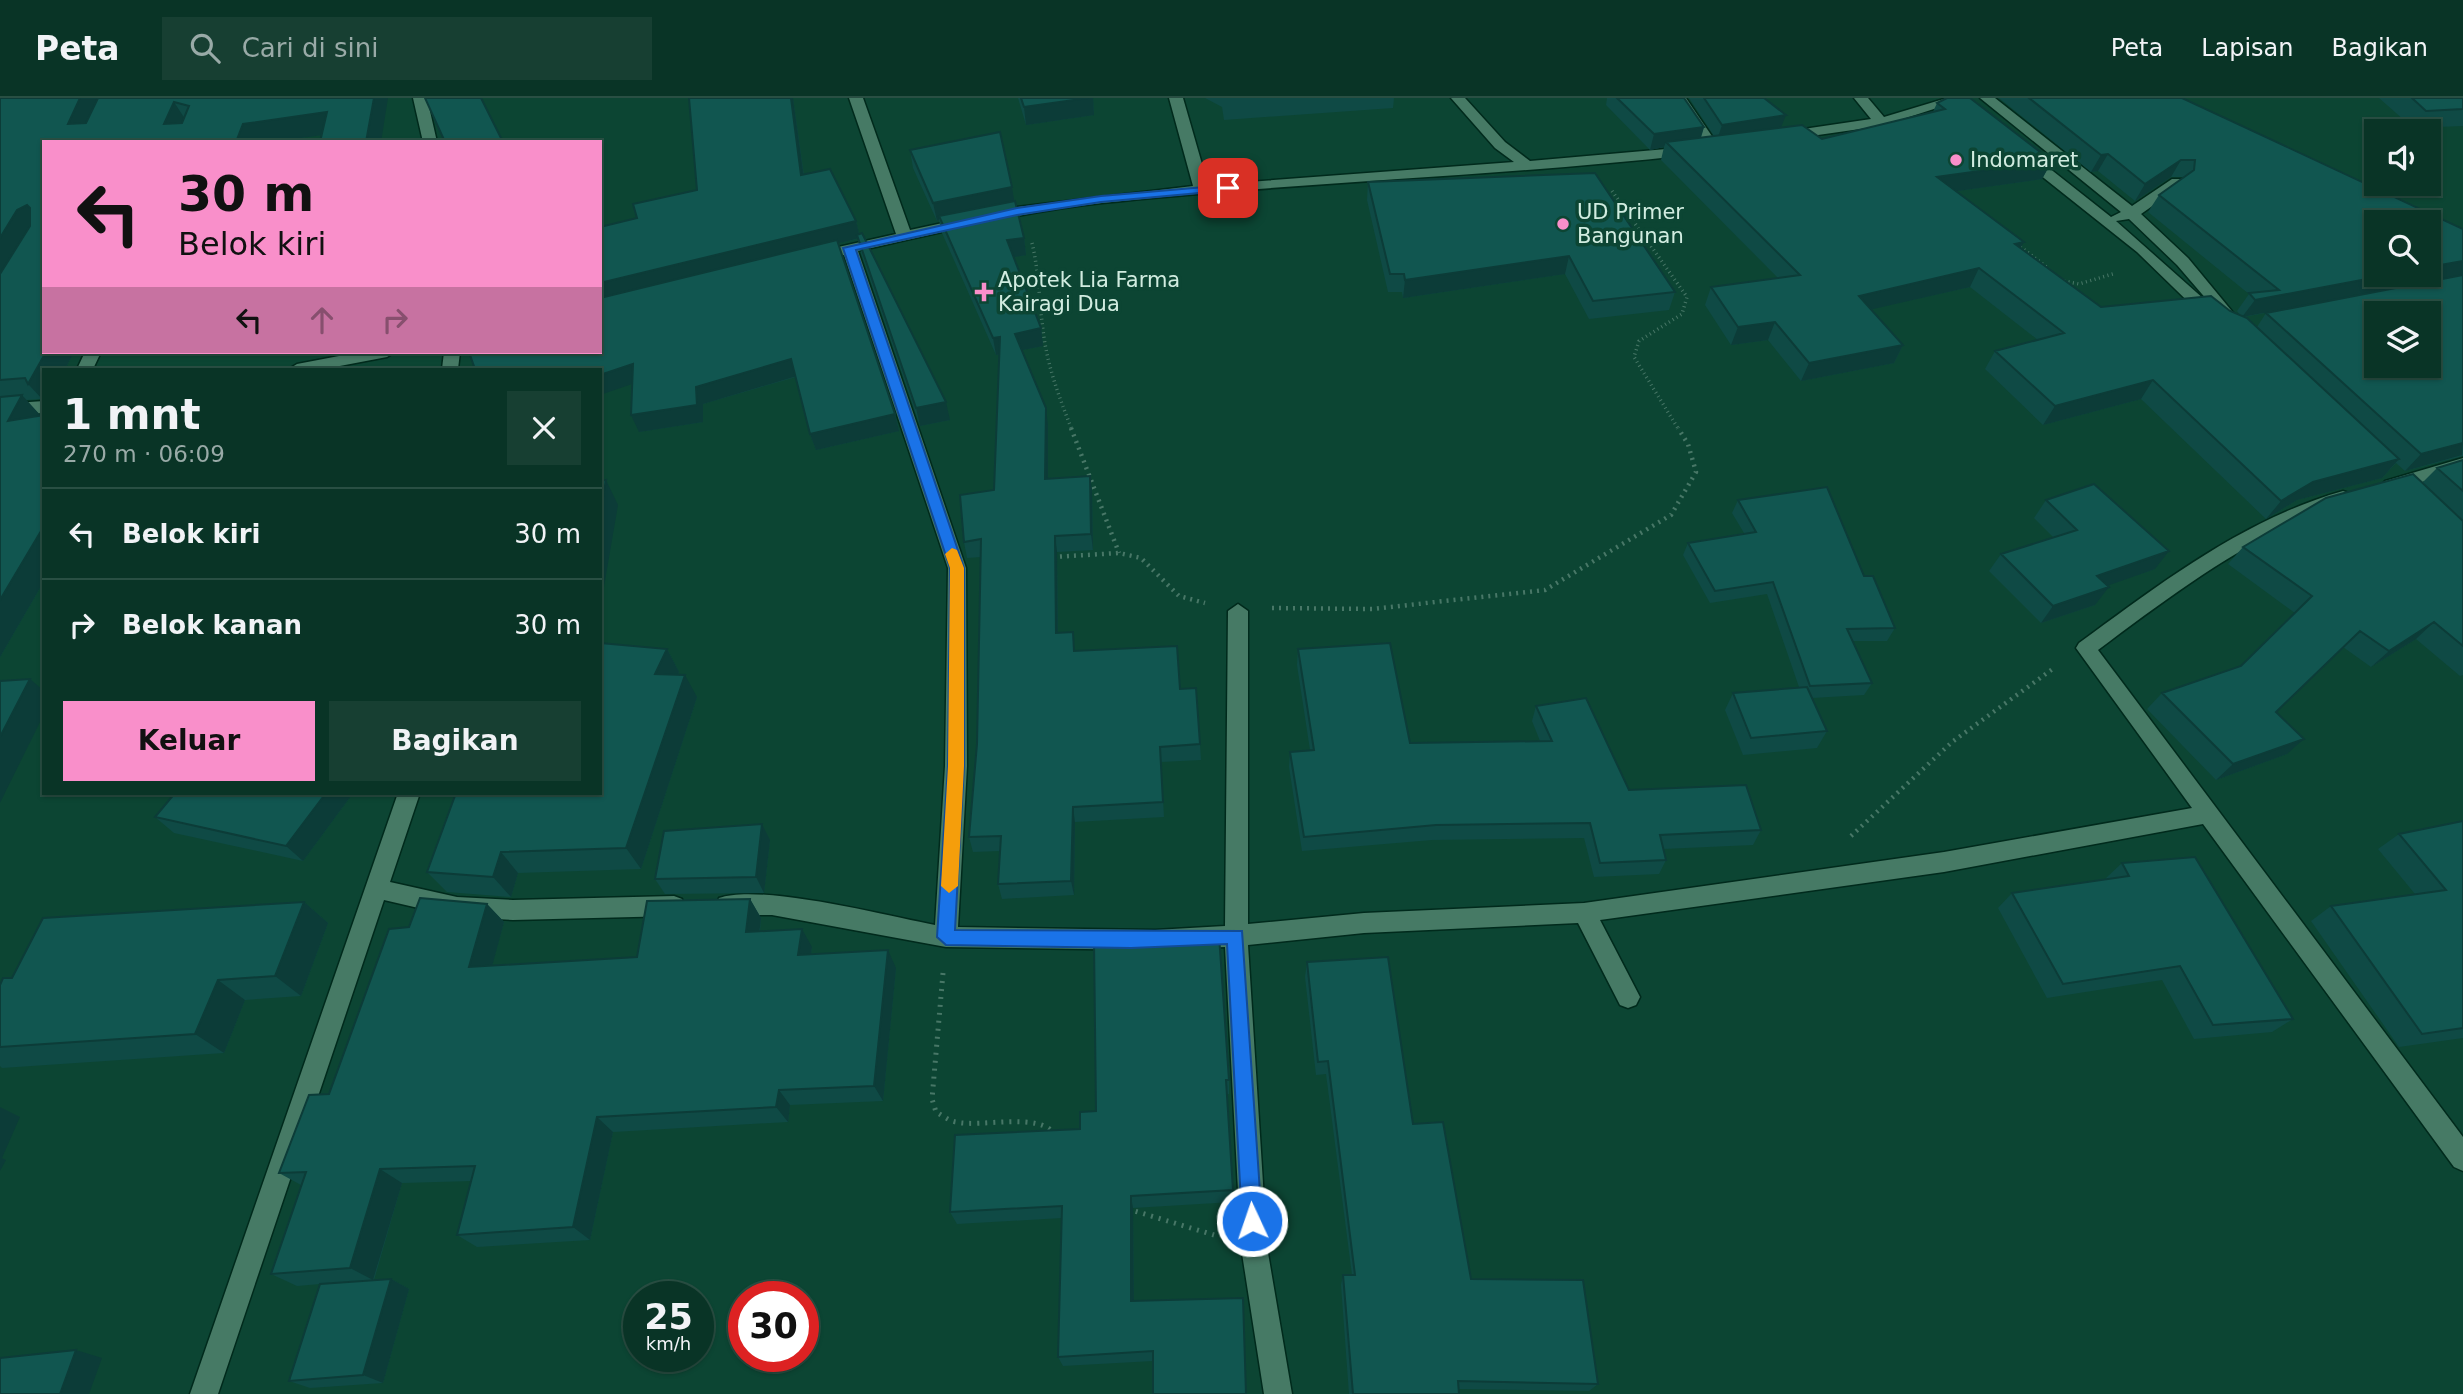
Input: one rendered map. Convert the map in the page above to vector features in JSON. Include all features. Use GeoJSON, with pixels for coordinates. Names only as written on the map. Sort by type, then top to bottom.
{"type":"FeatureCollection","features":[{"type":"Feature","properties":{"kind":"street"},"geometry":{"type":"LineString","coordinates":[[420,98],[430,140]]}},
{"type":"Feature","properties":{"kind":"street"},"geometry":{"type":"LineString","coordinates":[[856,98],[904,235]]}},
{"type":"Feature","properties":{"kind":"street"},"geometry":{"type":"LineString","coordinates":[[1175,98],[1202,191]]}},
{"type":"Feature","properties":{"kind":"street"},"geometry":{"type":"LineString","coordinates":[[1458,98],[1500,145],[1527,166]]}},
{"type":"Feature","properties":{"kind":"street"},"geometry":{"type":"LineString","coordinates":[[802,259],[1017,211],[1101,199],[1332,177],[1591,162],[1719,147],[1679,98]]}},
{"type":"Feature","properties":{"kind":"street"},"geometry":{"type":"LineString","coordinates":[[1861,98],[1881,122]]}},
{"type":"Feature","properties":{"kind":"street"},"geometry":{"type":"LineString","coordinates":[[1987,98],[2166,242],[2220,302],[2240,329],[2008,143]]}},
{"type":"Feature","properties":{"kind":"street"},"geometry":{"type":"LineString","coordinates":[[1763,139],[1881,122],[1960,102]]}},
{"type":"Feature","properties":{"kind":"street"},"geometry":{"type":"LineString","coordinates":[[2106,220],[2131,214],[2177,182]]}},
{"type":"Feature","properties":{"kind":"street"},"geometry":{"type":"LineString","coordinates":[[2142,249],[2166,242]]}},
{"type":"Feature","properties":{"kind":"street"},"geometry":{"type":"LineString","coordinates":[[849,248],[957,568],[956,766],[946,937]]}},
{"type":"Feature","properties":{"kind":"street"},"geometry":{"type":"LineString","coordinates":[[302,368],[376,354]]}},
{"type":"Feature","properties":{"kind":"street"},"geometry":{"type":"LineString","coordinates":[[0,410],[42,407]]}},
{"type":"Feature","properties":{"kind":"street"},"geometry":{"type":"LineString","coordinates":[[2382,464],[2407,487]]}},
{"type":"Feature","properties":{"kind":"street"},"geometry":{"type":"LineString","coordinates":[[2463,464],[2407,487],[2369,491],[2304,508],[2170,586],[2086,648],[2207,814],[2369,1027],[2463,1158]]}},
{"type":"Feature","properties":{"kind":"street"},"geometry":{"type":"LineString","coordinates":[[1238,611],[1236,936],[1254,1247],[1278,1394]]}},
{"type":"Feature","properties":{"kind":"street"},"geometry":{"type":"LineString","coordinates":[[204,1394],[408,795]]}},
{"type":"Feature","properties":{"kind":"street"},"geometry":{"type":"LineString","coordinates":[[378,889],[457,907],[513,909],[772,905],[946,937],[1088,940],[1236,936],[1364,923],[1584,913],[1944,862],[2207,814]]}},
{"type":"Feature","properties":{"kind":"street"},"geometry":{"type":"LineString","coordinates":[[1584,913],[1628,997]]}},
{"type":"Feature","properties":{"kind":"path"},"geometry":{"type":"LineString","coordinates":[[1041,558],[1119,553],[1141,558],[1179,596],[1238,611],[1280,607],[1372,609],[1545,590],[1671,515],[1696,472],[1688,444],[1634,357],[1639,341],[1682,314],[1687,297],[1591,162]]}},
{"type":"Feature","properties":{"kind":"path"},"geometry":{"type":"LineString","coordinates":[[1017,211],[1025,220],[1039,271],[1043,331],[1053,382],[1119,553]]}},
{"type":"Feature","properties":{"kind":"path"},"geometry":{"type":"LineString","coordinates":[[2009,238],[2050,270]]}},
{"type":"Feature","properties":{"kind":"path"},"geometry":{"type":"LineString","coordinates":[[2060,278],[2068,283],[2079,284],[2156,263]]}},
{"type":"Feature","properties":{"kind":"path"},"geometry":{"type":"LineString","coordinates":[[1804,880],[1952,742],[2031,683],[2086,648]]}},
{"type":"Feature","properties":{"kind":"path"},"geometry":{"type":"LineString","coordinates":[[946,937],[932,1099],[936,1112],[955,1122],[1038,1123],[1051,1128],[1055,1135],[1056,1148]]}},
{"type":"Feature","properties":{"kind":"path"},"geometry":{"type":"LineString","coordinates":[[1123,1208],[1254,1247]]}},
{"type":"Feature","properties":{"kind":"building"},"geometry":{"type":"Polygon","coordinates":[[[0,98],[80,98],[68,124],[86,123],[98,98],[374,98],[366,140],[320,140],[327,112],[243,124],[237,140],[42,140],[42,354],[45,354],[28,384],[25,378],[0,380],[0,274],[30,226],[30,208],[27,205],[17,210],[0,238],[0,98]],[[174,102],[164,124],[182,123],[189,106],[174,102]]]}},
{"type":"Feature","properties":{"kind":"building"},"geometry":{"type":"Polygon","coordinates":[[[425,98],[481,98],[502,140],[444,140],[425,98]]]}},
{"type":"Feature","properties":{"kind":"building"},"geometry":{"type":"Polygon","coordinates":[[[689,98],[791,98],[801,175],[830,169],[856,221],[602,283],[602,227],[637,218],[633,204],[697,190],[689,98]]]}},
{"type":"Feature","properties":{"kind":"building"},"geometry":{"type":"Polygon","coordinates":[[[1021,98],[1088,98],[1024,107],[1021,98]]]}},
{"type":"Feature","properties":{"kind":"building"},"geometry":{"type":"Polygon","coordinates":[[[1617,98],[1684,98],[1704,127],[1654,134],[1617,98]]]}},
{"type":"Feature","properties":{"kind":"building"},"geometry":{"type":"Polygon","coordinates":[[[1704,98],[1764,98],[1786,115],[1722,125],[1704,98]]]}},
{"type":"Feature","properties":{"kind":"building"},"geometry":{"type":"Polygon","coordinates":[[[1947,98],[1970,98],[2052,161],[1937,177],[2024,242],[2015,244],[2101,307],[2211,296],[2230,311],[2247,318],[2399,459],[2313,482],[2281,501],[2153,380],[2055,406],[1995,351],[2064,333],[1979,268],[1859,296],[1903,345],[1809,363],[1775,322],[1738,327],[1711,287],[1800,275],[1666,142],[1802,125],[1822,139],[1945,109],[1937,103],[1947,98]]]}},
{"type":"Feature","properties":{"kind":"building"},"geometry":{"type":"Polygon","coordinates":[[[2029,98],[2182,98],[2364,183],[2364,196],[2392,196],[2422,210],[2364,210],[2364,280],[2255,300],[2249,293],[2279,290],[2159,195],[2194,170],[2195,160],[2181,160],[2145,184],[2108,154],[2101,155],[2029,98]]]}},
{"type":"Feature","properties":{"kind":"building"},"geometry":{"type":"Polygon","coordinates":[[[2412,98],[2463,98],[2463,109],[2426,111],[2412,98]]]}},
{"type":"Feature","properties":{"kind":"building"},"geometry":{"type":"Polygon","coordinates":[[[1000,132],[1012,187],[933,203],[910,150],[1000,132]]]}},
{"type":"Feature","properties":{"kind":"building"},"geometry":{"type":"Polygon","coordinates":[[[1595,173],[1675,292],[1593,301],[1569,256],[1405,280],[1404,274],[1390,274],[1368,182],[1595,173]]]}},
{"type":"Feature","properties":{"kind":"building"},"geometry":{"type":"Polygon","coordinates":[[[1015,201],[1024,238],[1007,240],[1041,328],[1015,334],[1046,408],[1045,479],[1090,476],[1091,534],[1055,536],[1056,633],[1073,632],[1074,651],[1177,646],[1180,689],[1196,688],[1200,744],[1160,747],[1163,802],[1073,807],[1071,881],[998,884],[1001,836],[969,837],[977,744],[981,539],[964,542],[960,495],[994,490],[1000,337],[993,338],[939,216],[1015,201]]]}},
{"type":"Feature","properties":{"kind":"building"},"geometry":{"type":"Polygon","coordinates":[[[2441,219],[2463,229],[2463,261],[2441,265],[2441,219]]]}},
{"type":"Feature","properties":{"kind":"building"},"geometry":{"type":"Polygon","coordinates":[[[862,233],[946,402],[916,408],[857,235],[862,233]]]}},
{"type":"Feature","properties":{"kind":"building"},"geometry":{"type":"Polygon","coordinates":[[[837,240],[895,414],[810,434],[791,359],[696,387],[697,405],[631,415],[633,364],[602,374],[602,368],[475,368],[470,354],[602,354],[602,298],[837,240]]]}},
{"type":"Feature","properties":{"kind":"building"},"geometry":{"type":"Polygon","coordinates":[[[2463,275],[2463,443],[2421,454],[2266,313],[2401,287],[2441,287],[2441,279],[2463,275]]]}},
{"type":"Feature","properties":{"kind":"building"},"geometry":{"type":"Polygon","coordinates":[[[22,395],[8,421],[42,415],[42,529],[0,600],[0,397],[22,395]]]}},
{"type":"Feature","properties":{"kind":"building"},"geometry":{"type":"Polygon","coordinates":[[[2463,460],[2463,491],[2437,468],[2463,460]]]}},
{"type":"Feature","properties":{"kind":"building"},"geometry":{"type":"Polygon","coordinates":[[[2413,474],[2463,521],[2463,646],[2434,622],[2389,651],[2360,631],[2276,712],[2304,739],[2233,764],[2162,693],[2241,666],[2312,596],[2243,547],[2326,498],[2413,474]]]}},
{"type":"Feature","properties":{"kind":"building"},"geometry":{"type":"Polygon","coordinates":[[[606,480],[602,502],[602,481],[606,480]]]}},
{"type":"Feature","properties":{"kind":"building"},"geometry":{"type":"Polygon","coordinates":[[[2094,484],[2169,551],[2097,576],[2109,587],[2053,606],[2001,554],[2077,530],[2046,500],[2094,484]]]}},
{"type":"Feature","properties":{"kind":"building"},"geometry":{"type":"Polygon","coordinates":[[[1827,487],[1864,576],[1873,576],[1895,628],[1847,629],[1872,683],[1810,686],[1773,582],[1715,591],[1688,543],[1756,532],[1738,500],[1827,487]]]}},
{"type":"Feature","properties":{"kind":"building"},"geometry":{"type":"Polygon","coordinates":[[[602,643],[667,649],[655,674],[685,675],[626,848],[501,852],[493,877],[427,872],[455,795],[602,795],[602,643]]]}},
{"type":"Feature","properties":{"kind":"building"},"geometry":{"type":"Polygon","coordinates":[[[1390,643],[1410,743],[1552,741],[1536,706],[1586,698],[1629,790],[1746,785],[1761,830],[1660,835],[1666,860],[1600,863],[1590,823],[1436,825],[1304,837],[1290,752],[1314,750],[1298,649],[1390,643]]]}},
{"type":"Feature","properties":{"kind":"building"},"geometry":{"type":"Polygon","coordinates":[[[30,679],[0,737],[0,681],[30,679]]]}},
{"type":"Feature","properties":{"kind":"building"},"geometry":{"type":"Polygon","coordinates":[[[1807,687],[1827,731],[1751,738],[1733,693],[1807,687]]]}},
{"type":"Feature","properties":{"kind":"building"},"geometry":{"type":"Polygon","coordinates":[[[173,795],[324,795],[286,846],[155,817],[173,795]]]}},
{"type":"Feature","properties":{"kind":"building"},"geometry":{"type":"Polygon","coordinates":[[[2463,821],[2463,1028],[2422,1034],[2331,906],[2446,890],[2399,834],[2463,821]]]}},
{"type":"Feature","properties":{"kind":"building"},"geometry":{"type":"Polygon","coordinates":[[[762,824],[756,877],[655,879],[664,831],[762,824]]]}},
{"type":"Feature","properties":{"kind":"building"},"geometry":{"type":"Polygon","coordinates":[[[2195,857],[2293,1019],[2213,1025],[2180,966],[2063,984],[2012,893],[2129,876],[2122,863],[2195,857]]]}},
{"type":"Feature","properties":{"kind":"building"},"geometry":{"type":"Polygon","coordinates":[[[420,898],[487,904],[469,967],[637,957],[647,901],[750,899],[746,932],[802,929],[798,955],[888,950],[874,1086],[779,1090],[776,1107],[597,1117],[573,1227],[457,1235],[475,1166],[380,1169],[350,1268],[271,1274],[306,1172],[279,1173],[309,1095],[329,1094],[389,929],[409,927],[420,898]]]}},
{"type":"Feature","properties":{"kind":"building"},"geometry":{"type":"Polygon","coordinates":[[[304,902],[275,976],[218,980],[195,1034],[0,1047],[0,985],[3,978],[12,978],[43,918],[304,902]]]}},
{"type":"Feature","properties":{"kind":"building"},"geometry":{"type":"Polygon","coordinates":[[[1219,935],[1233,1190],[1131,1196],[1131,1301],[1243,1298],[1246,1394],[1153,1394],[1153,1351],[1058,1357],[1062,1206],[950,1212],[955,1135],[1080,1129],[1080,1112],[1096,1111],[1094,943],[1219,935]]]}},
{"type":"Feature","properties":{"kind":"building"},"geometry":{"type":"Polygon","coordinates":[[[1388,957],[1413,1124],[1443,1122],[1471,1279],[1583,1280],[1598,1384],[1458,1381],[1459,1394],[1353,1394],[1343,1275],[1355,1275],[1328,1061],[1318,1062],[1307,962],[1388,957]]]}},
{"type":"Feature","properties":{"kind":"building"},"geometry":{"type":"Polygon","coordinates":[[[391,1279],[363,1375],[289,1381],[320,1284],[391,1279]]]}},
{"type":"Feature","properties":{"kind":"building"},"geometry":{"type":"Polygon","coordinates":[[[76,1350],[60,1394],[0,1394],[0,1358],[76,1350]]]}},
{"type":"Feature","properties":{"kind":"slow traffic"},"geometry":{"type":"LineString","coordinates":[[949,886],[956,766],[957,568],[952,554]]}},
{"type":"Feature","properties":{"kind":"place","name":"Indomaret"},"geometry":{"type":"Point","coordinates":[1956,160]}},
{"type":"Feature","properties":{"kind":"place","name":"UD Primer Bangunan"},"geometry":{"type":"Point","coordinates":[1563,224]}},
{"type":"Feature","properties":{"kind":"place","name":"Apotek Lia Farma Kairagi Dua"},"geometry":{"type":"Point","coordinates":[984,292]}},
{"type":"Feature","properties":{"kind":"route"},"geometry":{"type":"LineString","coordinates":[[1228,188],[1101,199],[1017,211],[849,248],[957,568],[956,766],[946,937],[1035,941],[1236,936],[1252,1221]]}}]}
